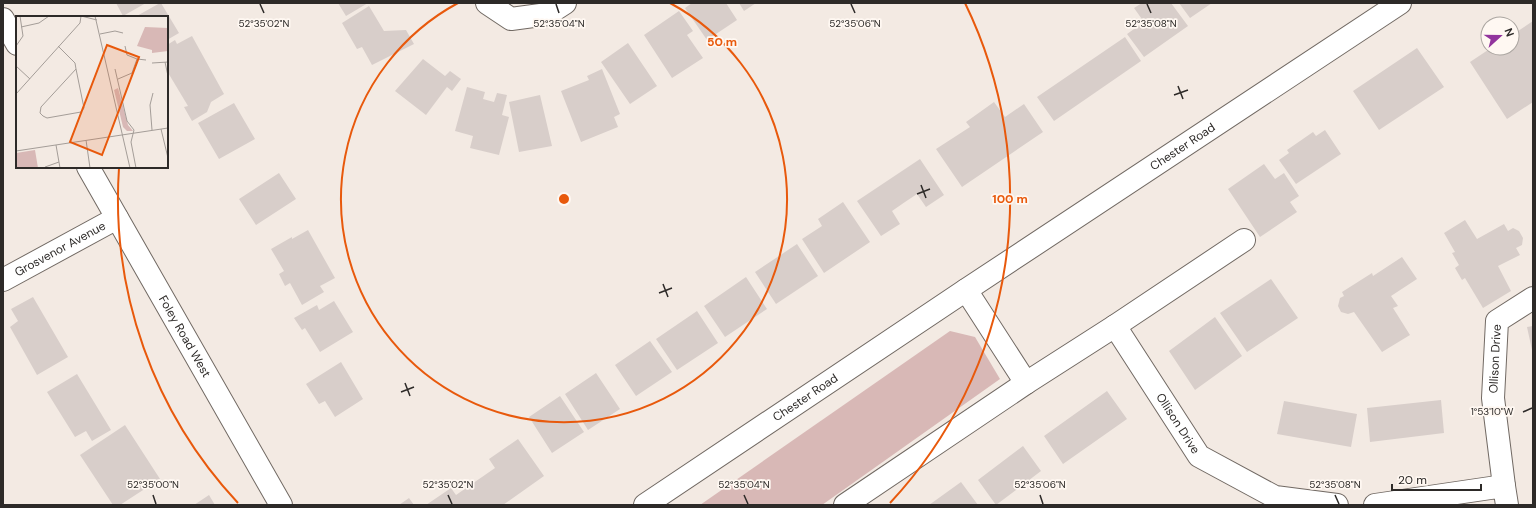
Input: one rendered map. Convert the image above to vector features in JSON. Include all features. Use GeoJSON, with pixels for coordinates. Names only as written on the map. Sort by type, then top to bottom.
{"type":"FeatureCollection","features":[{"type":"Feature","properties":{"kind":"main road"},"geometry":{"type":"LineString","coordinates":[[487,3],[510,19],[548,14],[565,3]]}},
{"type":"Feature","properties":{"kind":"main road","name":"Chester Road"},"geometry":{"type":"LineString","coordinates":[[645,505],[966,290],[1400,3]]}},
{"type":"Feature","properties":{"kind":"main road"},"geometry":{"type":"LineString","coordinates":[[3,19],[16,42]]}},
{"type":"Feature","properties":{"kind":"main road","name":"Foley Road West"},"geometry":{"type":"LineString","coordinates":[[89,168],[281,505]]}},
{"type":"Feature","properties":{"kind":"main road","name":"Grosvenor Avenue"},"geometry":{"type":"LineString","coordinates":[[3,280],[117,218]]}},
{"type":"Feature","properties":{"kind":"main road"},"geometry":{"type":"LineString","coordinates":[[845,505],[1026,383],[1244,240]]}},
{"type":"Feature","properties":{"kind":"main road"},"geometry":{"type":"LineString","coordinates":[[966,290],[1026,383]]}},
{"type":"Feature","properties":{"kind":"main road","name":"Ollison Drive"},"geometry":{"type":"LineString","coordinates":[[1375,505],[1505,495],[1493,398],[1497,321],[1533,298]]}},
{"type":"Feature","properties":{"kind":"main road","name":"Ollison Drive"},"geometry":{"type":"LineString","coordinates":[[1115,326],[1199,456],[1275,497],[1337,505]]}},
{"type":"Feature","properties":{"kind":"shaded area"},"geometry":{"type":"Polygon","coordinates":[[[950,331],[975,337],[1000,379],[822,505],[700,505],[950,331]]]}},
{"type":"Feature","properties":{"kind":"building"},"geometry":{"type":"Polygon","coordinates":[[[116,3],[146,3],[123,16],[116,3]]]}},
{"type":"Feature","properties":{"kind":"building"},"geometry":{"type":"Polygon","coordinates":[[[161,3],[179,33],[168,39],[168,16],[137,16],[161,3]]]}},
{"type":"Feature","properties":{"kind":"building"},"geometry":{"type":"Polygon","coordinates":[[[338,3],[368,3],[346,16],[338,3]]]}},
{"type":"Feature","properties":{"kind":"building"},"geometry":{"type":"Polygon","coordinates":[[[692,3],[726,3],[737,20],[707,40],[685,8],[692,3]]]}},
{"type":"Feature","properties":{"kind":"building"},"geometry":{"type":"Polygon","coordinates":[[[739,3],[756,3],[744,11],[739,3]]]}},
{"type":"Feature","properties":{"kind":"building"},"geometry":{"type":"Polygon","coordinates":[[[1142,3],[1171,3],[1188,26],[1144,57],[1127,34],[1144,22],[1134,8],[1142,3]]]}},
{"type":"Feature","properties":{"kind":"building"},"geometry":{"type":"Polygon","coordinates":[[[1179,3],[1212,3],[1190,18],[1179,3]]]}},
{"type":"Feature","properties":{"kind":"building"},"geometry":{"type":"Polygon","coordinates":[[[369,6],[384,31],[406,30],[414,44],[372,65],[362,47],[357,49],[342,23],[369,6]]]}},
{"type":"Feature","properties":{"kind":"building"},"geometry":{"type":"Polygon","coordinates":[[[679,11],[693,31],[687,35],[703,58],[672,78],[644,35],[679,11]]]}},
{"type":"Feature","properties":{"kind":"building"},"geometry":{"type":"Polygon","coordinates":[[[1533,21],[1533,102],[1507,119],[1470,62],[1480,55],[1520,56],[1520,30],[1533,21]]]}},
{"type":"Feature","properties":{"kind":"building"},"geometry":{"type":"Polygon","coordinates":[[[192,36],[224,94],[211,102],[207,112],[192,121],[184,107],[188,106],[168,73],[168,44],[175,40],[177,44],[192,36]]]}},
{"type":"Feature","properties":{"kind":"building"},"geometry":{"type":"Polygon","coordinates":[[[1125,37],[1141,61],[1054,121],[1037,97],[1125,37]]]}},
{"type":"Feature","properties":{"kind":"building"},"geometry":{"type":"Polygon","coordinates":[[[628,43],[657,86],[630,104],[601,62],[628,43]]]}},
{"type":"Feature","properties":{"kind":"building"},"geometry":{"type":"Polygon","coordinates":[[[1417,48],[1444,87],[1379,130],[1353,91],[1417,48]]]}},
{"type":"Feature","properties":{"kind":"building"},"geometry":{"type":"Polygon","coordinates":[[[423,59],[445,76],[450,71],[461,79],[452,91],[447,87],[426,115],[395,91],[423,59]]]}},
{"type":"Feature","properties":{"kind":"building"},"geometry":{"type":"Polygon","coordinates":[[[602,69],[620,114],[614,117],[618,127],[581,142],[561,91],[589,80],[587,76],[602,69]]]}},
{"type":"Feature","properties":{"kind":"building"},"geometry":{"type":"Polygon","coordinates":[[[467,87],[485,92],[483,99],[494,102],[497,93],[507,95],[502,115],[509,117],[499,155],[470,148],[473,136],[455,131],[467,87]]]}},
{"type":"Feature","properties":{"kind":"building"},"geometry":{"type":"Polygon","coordinates":[[[540,95],[552,146],[519,152],[509,102],[540,95]]]}},
{"type":"Feature","properties":{"kind":"building"},"geometry":{"type":"Polygon","coordinates":[[[994,102],[1005,117],[1024,104],[1043,132],[962,187],[936,149],[970,127],[966,122],[994,102]]]}},
{"type":"Feature","properties":{"kind":"building"},"geometry":{"type":"Polygon","coordinates":[[[234,103],[255,139],[219,159],[198,123],[234,103]]]}},
{"type":"Feature","properties":{"kind":"building"},"geometry":{"type":"Polygon","coordinates":[[[1325,130],[1341,154],[1296,184],[1279,160],[1289,153],[1287,150],[1313,132],[1316,136],[1325,130]]]}},
{"type":"Feature","properties":{"kind":"building"},"geometry":{"type":"Polygon","coordinates":[[[920,159],[944,195],[926,207],[917,194],[892,211],[900,224],[881,236],[857,201],[920,159]]]}},
{"type":"Feature","properties":{"kind":"building"},"geometry":{"type":"Polygon","coordinates":[[[1264,164],[1275,179],[1284,173],[1299,196],[1290,202],[1297,212],[1260,237],[1228,189],[1264,164]]]}},
{"type":"Feature","properties":{"kind":"building"},"geometry":{"type":"Polygon","coordinates":[[[279,173],[296,199],[256,225],[239,199],[279,173]]]}},
{"type":"Feature","properties":{"kind":"building"},"geometry":{"type":"Polygon","coordinates":[[[843,202],[870,242],[824,273],[802,239],[822,226],[818,219],[843,202]]]}},
{"type":"Feature","properties":{"kind":"building"},"geometry":{"type":"Polygon","coordinates":[[[1465,220],[1477,239],[1504,224],[1508,231],[1513,228],[1519,231],[1523,238],[1522,245],[1516,248],[1520,255],[1498,266],[1511,291],[1483,308],[1465,278],[1462,280],[1455,268],[1459,265],[1452,253],[1455,252],[1444,233],[1465,220]]]}},
{"type":"Feature","properties":{"kind":"building"},"geometry":{"type":"Polygon","coordinates":[[[308,230],[335,278],[320,286],[324,292],[302,305],[290,283],[285,286],[279,274],[284,271],[271,249],[308,230]]]}},
{"type":"Feature","properties":{"kind":"building"},"geometry":{"type":"Polygon","coordinates":[[[797,244],[818,276],[776,304],[755,272],[797,244]]]}},
{"type":"Feature","properties":{"kind":"building"},"geometry":{"type":"Polygon","coordinates":[[[1402,257],[1417,279],[1391,296],[1398,306],[1393,308],[1410,335],[1382,352],[1354,312],[1348,314],[1341,312],[1338,306],[1340,298],[1344,296],[1342,292],[1372,273],[1373,276],[1402,257]]]}},
{"type":"Feature","properties":{"kind":"building"},"geometry":{"type":"Polygon","coordinates":[[[746,277],[767,309],[725,337],[704,306],[746,277]]]}},
{"type":"Feature","properties":{"kind":"building"},"geometry":{"type":"Polygon","coordinates":[[[1271,279],[1298,318],[1247,352],[1220,313],[1271,279]]]}},
{"type":"Feature","properties":{"kind":"building"},"geometry":{"type":"Polygon","coordinates":[[[33,297],[68,357],[37,375],[10,327],[18,321],[11,309],[33,297]]]}},
{"type":"Feature","properties":{"kind":"building"},"geometry":{"type":"Polygon","coordinates":[[[334,301],[353,332],[320,352],[305,328],[302,330],[294,318],[317,305],[319,310],[334,301]]]}},
{"type":"Feature","properties":{"kind":"building"},"geometry":{"type":"Polygon","coordinates":[[[697,311],[718,343],[677,370],[656,339],[697,311]]]}},
{"type":"Feature","properties":{"kind":"building"},"geometry":{"type":"Polygon","coordinates":[[[1215,317],[1242,356],[1195,390],[1169,351],[1215,317]]]}},
{"type":"Feature","properties":{"kind":"building"},"geometry":{"type":"Polygon","coordinates":[[[1533,326],[1533,349],[1532,350],[1527,327],[1533,326]]]}},
{"type":"Feature","properties":{"kind":"building"},"geometry":{"type":"Polygon","coordinates":[[[650,341],[672,372],[636,396],[615,365],[650,341]]]}},
{"type":"Feature","properties":{"kind":"building"},"geometry":{"type":"Polygon","coordinates":[[[341,362],[363,399],[335,417],[325,401],[319,404],[306,384],[341,362]]]}},
{"type":"Feature","properties":{"kind":"building"},"geometry":{"type":"Polygon","coordinates":[[[596,373],[620,409],[588,430],[565,394],[596,373]]]}},
{"type":"Feature","properties":{"kind":"building"},"geometry":{"type":"Polygon","coordinates":[[[77,374],[111,430],[92,441],[86,431],[75,437],[47,392],[77,374]]]}},
{"type":"Feature","properties":{"kind":"building"},"geometry":{"type":"Polygon","coordinates":[[[1107,391],[1127,419],[1063,464],[1044,436],[1107,391]]]}},
{"type":"Feature","properties":{"kind":"building"},"geometry":{"type":"Polygon","coordinates":[[[560,396],[584,432],[552,453],[529,417],[560,396]]]}},
{"type":"Feature","properties":{"kind":"building"},"geometry":{"type":"Polygon","coordinates":[[[1441,400],[1444,433],[1370,442],[1367,408],[1441,400]]]}},
{"type":"Feature","properties":{"kind":"building"},"geometry":{"type":"Polygon","coordinates":[[[1284,401],[1357,414],[1351,447],[1277,434],[1284,401]]]}},
{"type":"Feature","properties":{"kind":"building"},"geometry":{"type":"Polygon","coordinates":[[[125,425],[160,479],[120,505],[113,505],[80,455],[125,425]]]}},
{"type":"Feature","properties":{"kind":"building"},"geometry":{"type":"Polygon","coordinates":[[[518,439],[544,476],[503,505],[426,505],[451,488],[456,495],[495,468],[489,459],[518,439]]]}},
{"type":"Feature","properties":{"kind":"building"},"geometry":{"type":"Polygon","coordinates":[[[1023,446],[1041,471],[996,505],[978,480],[1023,446]]]}},
{"type":"Feature","properties":{"kind":"building"},"geometry":{"type":"Polygon","coordinates":[[[961,482],[978,505],[929,505],[961,482]]]}},
{"type":"Feature","properties":{"kind":"building"},"geometry":{"type":"Polygon","coordinates":[[[209,495],[215,505],[194,505],[209,495]]]}},
{"type":"Feature","properties":{"kind":"building"},"geometry":{"type":"Polygon","coordinates":[[[409,498],[414,505],[399,505],[409,498]]]}}]}
